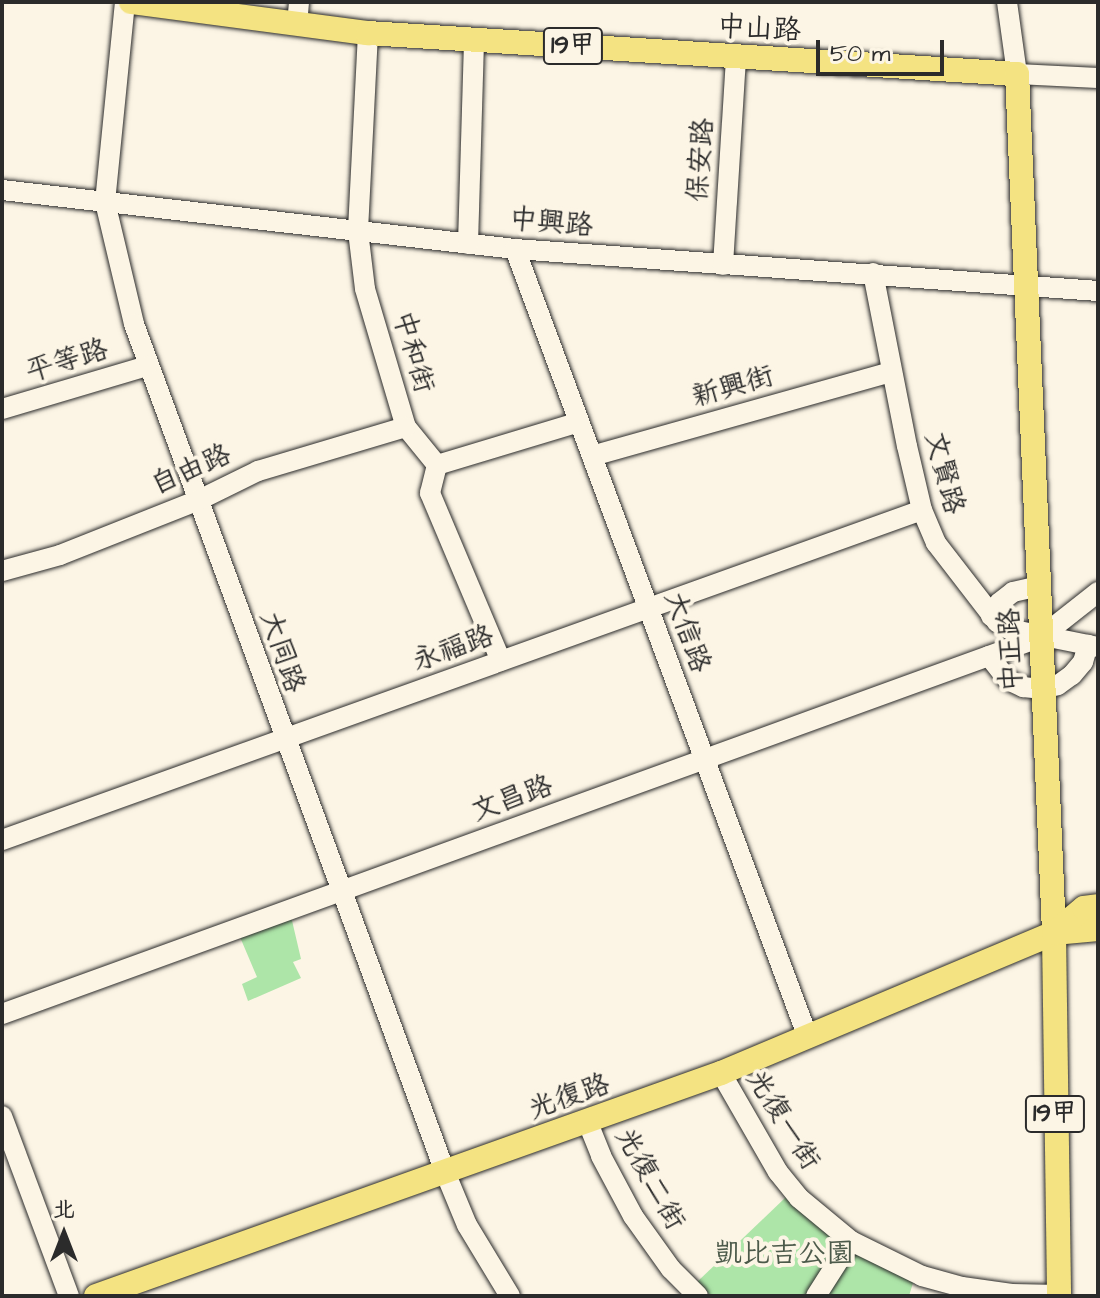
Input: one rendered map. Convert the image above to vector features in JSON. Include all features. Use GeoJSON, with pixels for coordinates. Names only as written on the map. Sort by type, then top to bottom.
{"type":"FeatureCollection","features":[{"type":"Feature","properties":{"kind":"main road","name":"中山路"},"geometry":{"type":"LineString","coordinates":[[131,2],[298,13],[368,33],[474,42],[1017,74]]}},
{"type":"Feature","properties":{"kind":"main road","name":"中正路"},"geometry":{"type":"LineString","coordinates":[[1017,74],[1054,933],[1059,1296]]}},
{"type":"Feature","properties":{"kind":"main road"},"geometry":{"type":"LineString","coordinates":[[1054,933],[1084,908],[1098,906]]}},
{"type":"Feature","properties":{"kind":"main road"},"geometry":{"type":"LineString","coordinates":[[1054,933],[1098,929]]}},
{"type":"Feature","properties":{"kind":"main road","name":"光復路"},"geometry":{"type":"LineString","coordinates":[[96,1296],[721,1073],[1054,933]]}},
{"type":"Feature","properties":{"kind":"street","name":"大同路"},"geometry":{"type":"LineString","coordinates":[[125,2],[105,202],[117,263],[147,366],[445,1172],[467,1225],[510,1296]]}},
{"type":"Feature","properties":{"kind":"street","name":"中正路"},"geometry":{"type":"LineString","coordinates":[[1007,2],[1017,74]]}},
{"type":"Feature","properties":{"kind":"street","name":"中和街"},"geometry":{"type":"LineString","coordinates":[[368,33],[358,231],[365,289],[406,427],[437,465]]}},
{"type":"Feature","properties":{"kind":"street"},"geometry":{"type":"LineString","coordinates":[[468,244],[474,42]]}},
{"type":"Feature","properties":{"kind":"street","name":"保安路"},"geometry":{"type":"LineString","coordinates":[[723,265],[736,58]]}},
{"type":"Feature","properties":{"kind":"street","name":"中山路"},"geometry":{"type":"LineString","coordinates":[[1017,74],[1098,78]]}},
{"type":"Feature","properties":{"kind":"street","name":"中興路"},"geometry":{"type":"LineString","coordinates":[[2,190],[515,249],[1098,291]]}},
{"type":"Feature","properties":{"kind":"street","name":"大信路"},"geometry":{"type":"LineString","coordinates":[[515,249],[807,1035]]}},
{"type":"Feature","properties":{"kind":"street","name":"文賢路"},"geometry":{"type":"LineString","coordinates":[[873,273],[891,372],[922,510],[936,543],[991,616],[1009,629],[1093,646]]}},
{"type":"Feature","properties":{"kind":"street","name":"平等路"},"geometry":{"type":"LineString","coordinates":[[2,409],[147,366]]}},
{"type":"Feature","properties":{"kind":"street","name":"新興街"},"geometry":{"type":"LineString","coordinates":[[592,456],[891,372]]}},
{"type":"Feature","properties":{"kind":"street"},"geometry":{"type":"LineString","coordinates":[[501,661],[430,493],[437,465],[579,422]]}},
{"type":"Feature","properties":{"kind":"street","name":"自由路"},"geometry":{"type":"LineString","coordinates":[[2,571],[60,555],[199,500],[258,471],[406,427]]}},
{"type":"Feature","properties":{"kind":"street","name":"永福路"},"geometry":{"type":"LineString","coordinates":[[2,840],[922,510]]}},
{"type":"Feature","properties":{"kind":"street"},"geometry":{"type":"LineString","coordinates":[[991,616],[1013,592],[1039,586]]}},
{"type":"Feature","properties":{"kind":"street"},"geometry":{"type":"LineString","coordinates":[[1041,637],[1098,592]]}},
{"type":"Feature","properties":{"kind":"street","name":"文昌路"},"geometry":{"type":"LineString","coordinates":[[2,1014],[1041,637]]}},
{"type":"Feature","properties":{"kind":"street"},"geometry":{"type":"LineString","coordinates":[[989,656],[1008,680],[1023,687],[1043,689],[1072,675],[1093,646]]}},
{"type":"Feature","properties":{"kind":"street","name":"光復一街"},"geometry":{"type":"LineString","coordinates":[[721,1073],[778,1172],[799,1198],[851,1241],[922,1276],[962,1287],[1059,1296]]}},
{"type":"Feature","properties":{"kind":"street"},"geometry":{"type":"LineString","coordinates":[[2,1116],[69,1296]]}},
{"type":"Feature","properties":{"kind":"street","name":"光復二街"},"geometry":{"type":"LineString","coordinates":[[588,1123],[601,1156],[633,1216],[671,1269],[698,1296]]}},
{"type":"Feature","properties":{"kind":"street"},"geometry":{"type":"LineString","coordinates":[[816,1296],[851,1241]]}},
{"type":"Feature","properties":{"kind":"green space"},"geometry":{"type":"Polygon","coordinates":[[[290,912],[301,959],[293,962],[301,978],[248,1001],[242,984],[257,977],[237,930],[290,912]]]}},
{"type":"Feature","properties":{"kind":"green space","name":"凱比吉公園"},"geometry":{"type":"Polygon","coordinates":[[[786,1197],[837,1242],[838,1247],[806,1296],[711,1296],[697,1282],[786,1197]]]}},
{"type":"Feature","properties":{"kind":"green space"},"geometry":{"type":"Polygon","coordinates":[[[854,1252],[916,1273],[909,1296],[826,1296],[854,1252]]]}}]}
